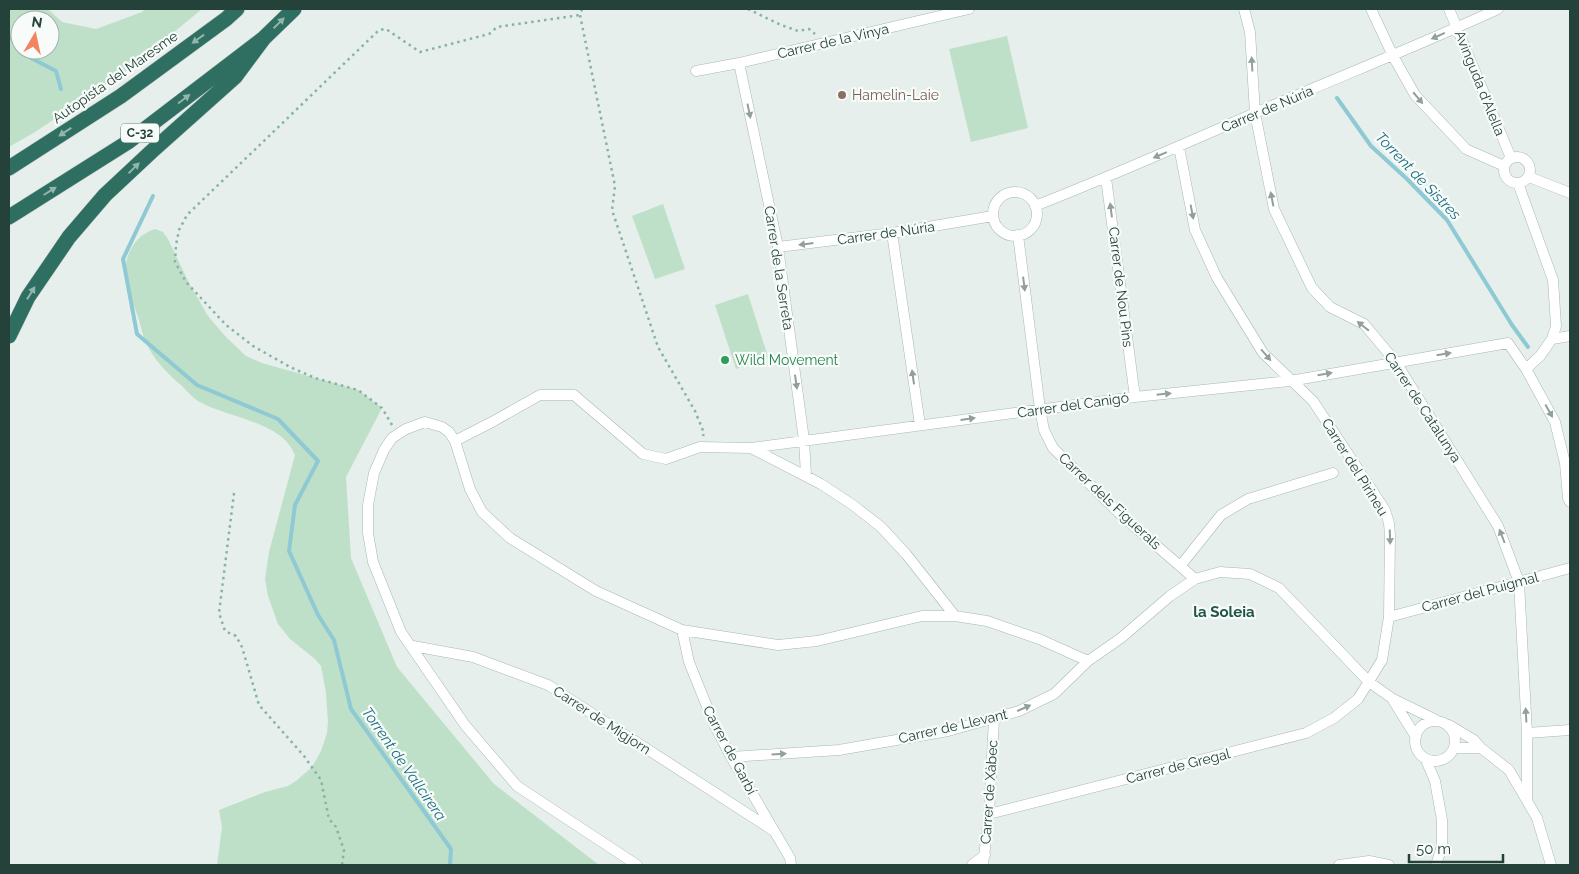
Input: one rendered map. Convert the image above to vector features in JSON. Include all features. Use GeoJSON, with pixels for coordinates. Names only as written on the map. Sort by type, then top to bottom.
{"type":"FeatureCollection","features":[{"type":"Feature","properties":{"kind":"highway","name":"Autopista del Maresme"},"geometry":{"type":"LineString","coordinates":[[9,168],[121,96],[237,9]]}},
{"type":"Feature","properties":{"kind":"highway","name":"C-32"},"geometry":{"type":"LineString","coordinates":[[9,217],[128,142],[264,38],[294,9]]}},
{"type":"Feature","properties":{"kind":"highway"},"geometry":{"type":"LineString","coordinates":[[9,336],[28,297],[69,237],[118,183],[235,77],[264,38]]}},
{"type":"Feature","properties":{"kind":"street","name":"Carrer de la Vinya"},"geometry":{"type":"LineString","coordinates":[[696,71],[739,63],[969,9]]}},
{"type":"Feature","properties":{"kind":"street"},"geometry":{"type":"LineString","coordinates":[[1244,9],[1250,32],[1255,113]]}},
{"type":"Feature","properties":{"kind":"street"},"geometry":{"type":"LineString","coordinates":[[1371,9],[1393,56],[1415,95],[1466,149],[1508,162],[1519,157],[1527,161],[1530,168],[1529,177],[1518,183],[1510,181],[1504,175],[1508,162]]}},
{"type":"Feature","properties":{"kind":"street","name":"Avinguda d'Alella"},"geometry":{"type":"LineString","coordinates":[[1449,9],[1458,27],[1508,162]]}},
{"type":"Feature","properties":{"kind":"street","name":"Carrer de Núria"},"geometry":{"type":"LineString","coordinates":[[1035,206],[1106,178],[1255,113],[1393,56],[1498,9]]}},
{"type":"Feature","properties":{"kind":"street","name":"Carrer de la Serreta"},"geometry":{"type":"LineString","coordinates":[[739,63],[778,247],[804,440],[806,475]]}},
{"type":"Feature","properties":{"kind":"street","name":"Carrer de Catalunya"},"geometry":{"type":"LineString","coordinates":[[1255,113],[1274,209],[1312,288],[1330,307],[1364,324],[1395,362],[1498,526],[1519,582],[1527,733],[1526,799]]}},
{"type":"Feature","properties":{"kind":"street","name":"Carrer del Pirineu"},"geometry":{"type":"LineString","coordinates":[[1179,147],[1195,230],[1217,278],[1263,353],[1290,381],[1313,401],[1385,510],[1390,536],[1389,617],[1382,660],[1369,682]]}},
{"type":"Feature","properties":{"kind":"street"},"geometry":{"type":"LineString","coordinates":[[1529,177],[1570,193]]}},
{"type":"Feature","properties":{"kind":"street","name":"Carrer de Nou Pins"},"geometry":{"type":"LineString","coordinates":[[1106,178],[1135,397]]}},
{"type":"Feature","properties":{"kind":"street"},"geometry":{"type":"LineString","coordinates":[[1518,183],[1553,280],[1556,326],[1552,339],[1540,356],[1526,369]]}},
{"type":"Feature","properties":{"kind":"street"},"geometry":{"type":"LineString","coordinates":[[1021,193],[1027,196],[1035,206],[1034,223],[1027,232],[1009,235],[1003,232],[994,222],[993,216],[996,202],[1007,194],[1021,193]]}},
{"type":"Feature","properties":{"kind":"street","name":"Carrer de Núria"},"geometry":{"type":"LineString","coordinates":[[778,247],[892,233],[993,216]]}},
{"type":"Feature","properties":{"kind":"street"},"geometry":{"type":"LineString","coordinates":[[892,233],[920,425]]}},
{"type":"Feature","properties":{"kind":"street","name":"Carrer dels Figuerals"},"geometry":{"type":"LineString","coordinates":[[1018,235],[1040,410],[1044,430],[1052,448],[1121,515],[1195,578]]}},
{"type":"Feature","properties":{"kind":"street"},"geometry":{"type":"LineString","coordinates":[[1552,339],[1570,336]]}},
{"type":"Feature","properties":{"kind":"street"},"geometry":{"type":"LineString","coordinates":[[1395,362],[1508,343],[1526,369],[1555,422],[1565,463],[1570,502]]}},
{"type":"Feature","properties":{"kind":"street","name":"Carrer del Canigó"},"geometry":{"type":"LineString","coordinates":[[700,447],[751,448],[1135,397],[1290,381],[1395,362]]}},
{"type":"Feature","properties":{"kind":"street"},"geometry":{"type":"LineString","coordinates":[[454,441],[540,395],[574,395],[643,454],[666,459],[700,447]]}},
{"type":"Feature","properties":{"kind":"street"},"geometry":{"type":"LineString","coordinates":[[637,865],[517,786],[465,725],[413,646],[401,632],[373,562],[368,533],[368,505],[374,473],[384,450],[392,438],[406,429],[425,422],[442,427],[450,432],[470,489],[482,512],[510,538],[596,591],[682,630],[778,645],[817,641],[922,616],[955,616],[987,621],[1039,639],[1088,661]]}},
{"type":"Feature","properties":{"kind":"street"},"geometry":{"type":"LineString","coordinates":[[751,448],[806,475],[853,505],[881,527],[906,554],[955,616]]}},
{"type":"Feature","properties":{"kind":"street"},"geometry":{"type":"LineString","coordinates":[[1181,565],[1221,515],[1248,499],[1333,473]]}},
{"type":"Feature","properties":{"kind":"street","name":"Carrer del Puigmal"},"geometry":{"type":"LineString","coordinates":[[1389,617],[1570,568]]}},
{"type":"Feature","properties":{"kind":"street","name":"Carrer de Llevant"},"geometry":{"type":"LineString","coordinates":[[731,757],[839,750],[948,730],[994,719],[1019,710],[1054,694],[1088,661],[1121,638],[1170,596],[1195,578],[1220,572],[1250,574],[1279,588],[1369,682]]}},
{"type":"Feature","properties":{"kind":"street","name":"Carrer de Garbí"},"geometry":{"type":"LineString","coordinates":[[682,630],[688,662],[714,724],[790,858],[792,865]]}},
{"type":"Feature","properties":{"kind":"street","name":"Carrer de Migjorn"},"geometry":{"type":"LineString","coordinates":[[413,646],[472,656],[548,686],[774,831]]}},
{"type":"Feature","properties":{"kind":"street"},"geometry":{"type":"LineString","coordinates":[[1369,682],[1393,700],[1449,725],[1474,740],[1481,748],[1509,770],[1537,818],[1550,865]]}},
{"type":"Feature","properties":{"kind":"street","name":"Carrer de Gregal"},"geometry":{"type":"LineString","coordinates":[[989,814],[1306,733],[1334,718],[1358,699],[1369,682]]}},
{"type":"Feature","properties":{"kind":"street"},"geometry":{"type":"LineString","coordinates":[[1393,700],[1416,736]]}},
{"type":"Feature","properties":{"kind":"street","name":"Carrer de Xàbec"},"geometry":{"type":"LineString","coordinates":[[984,860],[989,814],[994,719]]}},
{"type":"Feature","properties":{"kind":"street"},"geometry":{"type":"LineString","coordinates":[[1436,720],[1424,724],[1416,736],[1416,748],[1424,758],[1435,781],[1442,820],[1442,846],[1436,865]]}},
{"type":"Feature","properties":{"kind":"street"},"geometry":{"type":"LineString","coordinates":[[1424,758],[1438,761],[1450,756],[1456,737],[1449,725]]}},
{"type":"Feature","properties":{"kind":"street"},"geometry":{"type":"LineString","coordinates":[[1527,733],[1570,730]]}},
{"type":"Feature","properties":{"kind":"street"},"geometry":{"type":"LineString","coordinates":[[1454,748],[1481,748]]}},
{"type":"Feature","properties":{"kind":"street"},"geometry":{"type":"LineString","coordinates":[[1435,781],[1444,759]]}},
{"type":"Feature","properties":{"kind":"street"},"geometry":{"type":"LineString","coordinates":[[972,865],[984,860]]}},
{"type":"Feature","properties":{"kind":"street"},"geometry":{"type":"LineString","coordinates":[[1339,865],[1369,861],[1389,865]]}},
{"type":"Feature","properties":{"kind":"path"},"geometry":{"type":"LineString","coordinates":[[582,9],[580,14],[615,186],[612,210],[658,347],[695,411],[704,433],[700,447]]}},
{"type":"Feature","properties":{"kind":"path"},"geometry":{"type":"LineString","coordinates":[[748,9],[798,31],[809,29],[826,43]]}},
{"type":"Feature","properties":{"kind":"path"},"geometry":{"type":"LineString","coordinates":[[397,435],[382,408],[358,390],[315,378],[290,367],[253,346],[226,325],[186,282],[175,262],[179,230],[187,216],[379,30],[386,29],[420,52],[490,34],[497,27],[580,14]]}},
{"type":"Feature","properties":{"kind":"path"},"geometry":{"type":"LineString","coordinates":[[234,493],[219,613],[225,631],[236,636],[242,647],[258,705],[304,756],[321,780],[330,819],[336,827],[344,850],[342,865]]}},
{"type":"Feature","properties":{"kind":"green space"},"geometry":{"type":"Polygon","coordinates":[[[9,9],[49,10],[10,10],[10,60],[60,60],[60,20],[96,29],[142,12],[145,9],[202,9],[128,70],[35,132],[9,147],[9,9]]]}},
{"type":"Feature","properties":{"kind":"green space"},"geometry":{"type":"Polygon","coordinates":[[[1007,36],[1028,128],[971,142],[949,49],[1007,36]]]}},
{"type":"Feature","properties":{"kind":"green space"},"geometry":{"type":"Polygon","coordinates":[[[663,204],[685,269],[655,279],[632,216],[663,204]]]}},
{"type":"Feature","properties":{"kind":"green space"},"geometry":{"type":"Polygon","coordinates":[[[155,229],[163,232],[168,239],[189,283],[208,316],[246,356],[262,363],[358,390],[382,408],[346,477],[351,558],[397,667],[494,784],[599,865],[217,865],[222,827],[219,810],[265,792],[288,786],[312,767],[321,751],[327,733],[326,693],[321,666],[290,639],[278,624],[268,596],[265,579],[269,552],[295,455],[288,444],[266,427],[198,401],[167,372],[147,345],[129,293],[125,269],[130,250],[143,235],[155,229]]]}},
{"type":"Feature","properties":{"kind":"green space"},"geometry":{"type":"Polygon","coordinates":[[[748,294],[768,357],[736,369],[715,305],[748,294]]]}},
{"type":"Feature","properties":{"kind":"waterway","name":"Torrent de Vallcirera"},"geometry":{"type":"LineString","coordinates":[[35,60],[56,71],[61,89]]}},
{"type":"Feature","properties":{"kind":"waterway","name":"Torrent de Sistres"},"geometry":{"type":"LineString","coordinates":[[1337,98],[1371,146],[1447,220],[1512,325],[1528,347]]}},
{"type":"Feature","properties":{"kind":"waterway","name":"Torrent de Vallcirera"},"geometry":{"type":"LineString","coordinates":[[153,196],[123,259],[137,334],[197,385],[278,419],[318,461],[295,505],[289,551],[318,615],[334,640],[351,709],[451,849],[450,865]]}},
{"type":"Feature","properties":{"kind":"place","name":"Hamelin-Laie"},"geometry":{"type":"Point","coordinates":[842,95]}},
{"type":"Feature","properties":{"kind":"place","name":"Wild Movement"},"geometry":{"type":"Point","coordinates":[725,360]}},
{"type":"Feature","properties":{"kind":"district","name":"la Soleia"},"geometry":{"type":"Point","coordinates":[1224,612]}}]}
